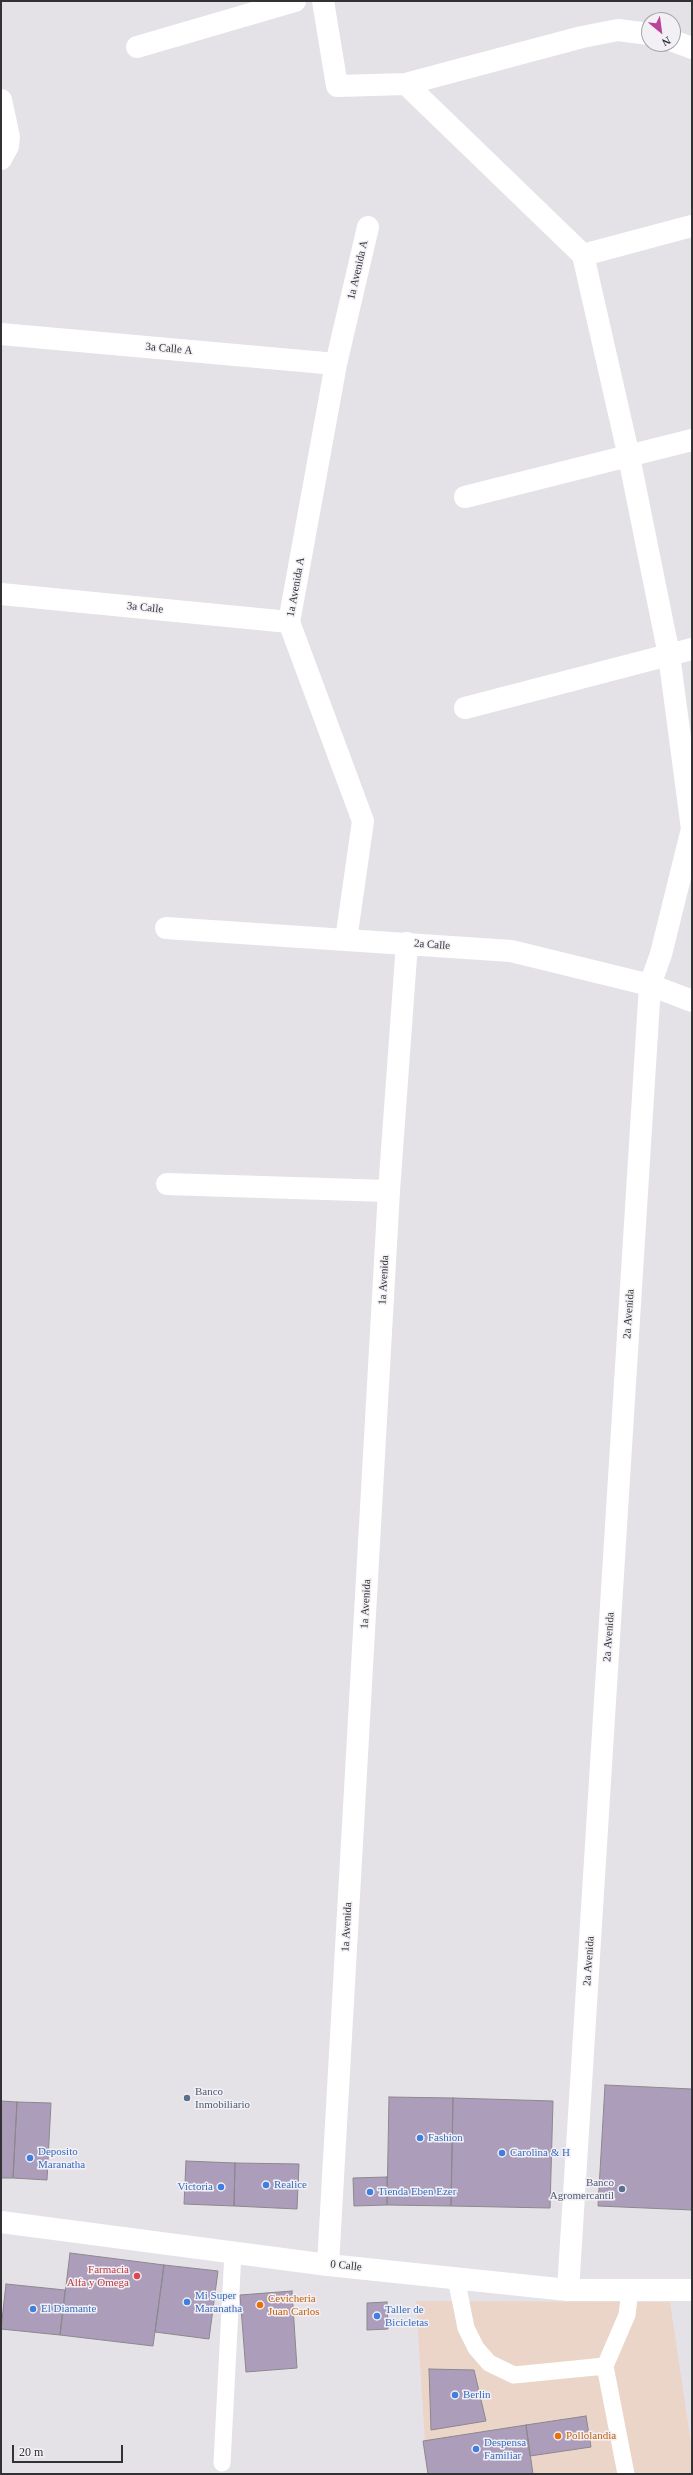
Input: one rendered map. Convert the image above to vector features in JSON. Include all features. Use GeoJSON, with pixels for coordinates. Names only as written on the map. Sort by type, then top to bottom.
{"type":"FeatureCollection","features":[{"type":"Feature","properties":{"kind":"street"},"geometry":{"type":"LineString","coordinates":[[137,47],[295,1]]}},
{"type":"Feature","properties":{"kind":"street"},"geometry":{"type":"LineString","coordinates":[[323,1],[337,86],[406,84],[582,36],[618,30],[641,33]]}},
{"type":"Feature","properties":{"kind":"street"},"geometry":{"type":"LineString","coordinates":[[681,44],[692,48]]}},
{"type":"Feature","properties":{"kind":"street"},"geometry":{"type":"LineString","coordinates":[[406,84],[583,255],[628,457],[669,655],[692,829]]}},
{"type":"Feature","properties":{"kind":"street"},"geometry":{"type":"LineString","coordinates":[[1,100],[9,137],[8,146],[1,159]]}},
{"type":"Feature","properties":{"kind":"street"},"geometry":{"type":"LineString","coordinates":[[583,255],[692,226]]}},
{"type":"Feature","properties":{"kind":"street","name":"1a Avenida A"},"geometry":{"type":"LineString","coordinates":[[346,940],[363,821],[289,622],[336,364],[368,227]]}},
{"type":"Feature","properties":{"kind":"street","name":"3a Calle A"},"geometry":{"type":"LineString","coordinates":[[1,334],[336,364]]}},
{"type":"Feature","properties":{"kind":"street"},"geometry":{"type":"LineString","coordinates":[[465,497],[692,440]]}},
{"type":"Feature","properties":{"kind":"street","name":"3a Calle"},"geometry":{"type":"LineString","coordinates":[[1,594],[289,622]]}},
{"type":"Feature","properties":{"kind":"street"},"geometry":{"type":"LineString","coordinates":[[465,708],[692,649]]}},
{"type":"Feature","properties":{"kind":"street","name":"2a Avenida"},"geometry":{"type":"LineString","coordinates":[[568,2290],[650,985],[661,954],[692,829]]}},
{"type":"Feature","properties":{"kind":"street","name":"2a Calle"},"geometry":{"type":"LineString","coordinates":[[166,928],[511,951],[650,985],[692,1001]]}},
{"type":"Feature","properties":{"kind":"street","name":"1a Avenida"},"geometry":{"type":"LineString","coordinates":[[328,2264],[390,1191],[407,943]]}},
{"type":"Feature","properties":{"kind":"street"},"geometry":{"type":"LineString","coordinates":[[167,1184],[390,1191]]}},
{"type":"Feature","properties":{"kind":"street","name":"0 Calle"},"geometry":{"type":"LineString","coordinates":[[1,2222],[328,2264],[568,2290],[692,2290]]}},
{"type":"Feature","properties":{"kind":"lane"},"geometry":{"type":"LineString","coordinates":[[222,2463],[233,2252]]}},
{"type":"Feature","properties":{"kind":"lane"},"geometry":{"type":"LineString","coordinates":[[456,2278],[466,2328],[476,2348],[489,2362],[514,2375],[605,2366]]}},
{"type":"Feature","properties":{"kind":"lane"},"geometry":{"type":"LineString","coordinates":[[626,2474],[605,2366],[627,2315],[630,2290]]}},
{"type":"Feature","properties":{"kind":"shaded area"},"geometry":{"type":"Polygon","coordinates":[[[416,2301],[670,2302],[692,2450],[692,2474],[427,2474],[416,2301]]]}},
{"type":"Feature","properties":{"kind":"building"},"geometry":{"type":"Polygon","coordinates":[[[605,2085],[692,2089],[692,2210],[598,2206],[605,2085]]]}},
{"type":"Feature","properties":{"kind":"building","name":"Fashion"},"geometry":{"type":"Polygon","coordinates":[[[389,2097],[453,2098],[451,2206],[387,2205],[389,2097]]]}},
{"type":"Feature","properties":{"kind":"building","name":"Carolina & H"},"geometry":{"type":"Polygon","coordinates":[[[453,2098],[553,2101],[550,2208],[451,2206],[453,2098]]]}},
{"type":"Feature","properties":{"kind":"building"},"geometry":{"type":"Polygon","coordinates":[[[1,2101],[17,2102],[13,2178],[1,2178],[1,2101]]]}},
{"type":"Feature","properties":{"kind":"building"},"geometry":{"type":"Polygon","coordinates":[[[17,2102],[51,2103],[47,2180],[13,2178],[17,2102]]]}},
{"type":"Feature","properties":{"kind":"building"},"geometry":{"type":"Polygon","coordinates":[[[186,2161],[235,2163],[234,2206],[184,2204],[186,2161]]]}},
{"type":"Feature","properties":{"kind":"building","name":"Realice"},"geometry":{"type":"Polygon","coordinates":[[[235,2163],[299,2164],[297,2209],[234,2206],[235,2163]]]}},
{"type":"Feature","properties":{"kind":"building","name":"Tienda Eben Ezer"},"geometry":{"type":"Polygon","coordinates":[[[387,2177],[387,2205],[354,2206],[353,2178],[387,2177]]]}},
{"type":"Feature","properties":{"kind":"building"},"geometry":{"type":"Polygon","coordinates":[[[70,2253],[164,2265],[153,2346],[60,2335],[70,2253]]]}},
{"type":"Feature","properties":{"kind":"building","name":"Mi Super Maranatha"},"geometry":{"type":"Polygon","coordinates":[[[164,2265],[218,2271],[209,2339],[155,2332],[164,2265]]]}},
{"type":"Feature","properties":{"kind":"building","name":"El Diamante"},"geometry":{"type":"Polygon","coordinates":[[[6,2284],[65,2290],[60,2335],[1,2329],[6,2284]]]}},
{"type":"Feature","properties":{"kind":"building"},"geometry":{"type":"Polygon","coordinates":[[[292,2291],[297,2368],[246,2372],[240,2295],[292,2291]]]}},
{"type":"Feature","properties":{"kind":"building","name":"Taller de Bicicletas"},"geometry":{"type":"Polygon","coordinates":[[[387,2302],[388,2329],[367,2330],[367,2303],[387,2302]]]}},
{"type":"Feature","properties":{"kind":"building","name":"Berlin"},"geometry":{"type":"Polygon","coordinates":[[[429,2369],[474,2370],[486,2421],[431,2430],[429,2369]]]}},
{"type":"Feature","properties":{"kind":"building","name":"Pollolandia"},"geometry":{"type":"Polygon","coordinates":[[[586,2416],[591,2447],[530,2456],[526,2425],[586,2416]]]}},
{"type":"Feature","properties":{"kind":"building","name":"Despensa Familiar"},"geometry":{"type":"Polygon","coordinates":[[[526,2425],[533,2474],[428,2474],[423,2441],[526,2425]]]}},
{"type":"Feature","properties":{"kind":"place","name":"Banco Inmobiliario"},"geometry":{"type":"Point","coordinates":[187,2098]}},
{"type":"Feature","properties":{"kind":"place","name":"Fashion"},"geometry":{"type":"Point","coordinates":[420,2138]}},
{"type":"Feature","properties":{"kind":"place","name":"Carolina & H"},"geometry":{"type":"Point","coordinates":[502,2153]}},
{"type":"Feature","properties":{"kind":"place","name":"Deposito Maranatha"},"geometry":{"type":"Point","coordinates":[30,2158]}},
{"type":"Feature","properties":{"kind":"place","name":"Realice"},"geometry":{"type":"Point","coordinates":[266,2185]}},
{"type":"Feature","properties":{"kind":"place","name":"Victoria"},"geometry":{"type":"Point","coordinates":[221,2187]}},
{"type":"Feature","properties":{"kind":"place","name":"Banco Agromercantil"},"geometry":{"type":"Point","coordinates":[622,2189]}},
{"type":"Feature","properties":{"kind":"place","name":"Tienda Eben Ezer"},"geometry":{"type":"Point","coordinates":[370,2192]}},
{"type":"Feature","properties":{"kind":"place","name":"Farmacia Alfa y Omega"},"geometry":{"type":"Point","coordinates":[137,2276]}},
{"type":"Feature","properties":{"kind":"place","name":"Mi Super Maranatha"},"geometry":{"type":"Point","coordinates":[187,2302]}},
{"type":"Feature","properties":{"kind":"place","name":"Cevicheria Juan Carlos"},"geometry":{"type":"Point","coordinates":[260,2305]}},
{"type":"Feature","properties":{"kind":"place","name":"El Diamante"},"geometry":{"type":"Point","coordinates":[33,2309]}},
{"type":"Feature","properties":{"kind":"place","name":"Taller de Bicicletas"},"geometry":{"type":"Point","coordinates":[377,2316]}},
{"type":"Feature","properties":{"kind":"place","name":"Berlin"},"geometry":{"type":"Point","coordinates":[455,2395]}},
{"type":"Feature","properties":{"kind":"place","name":"Pollolandia"},"geometry":{"type":"Point","coordinates":[558,2436]}},
{"type":"Feature","properties":{"kind":"place","name":"Despensa Familiar"},"geometry":{"type":"Point","coordinates":[476,2449]}}]}
